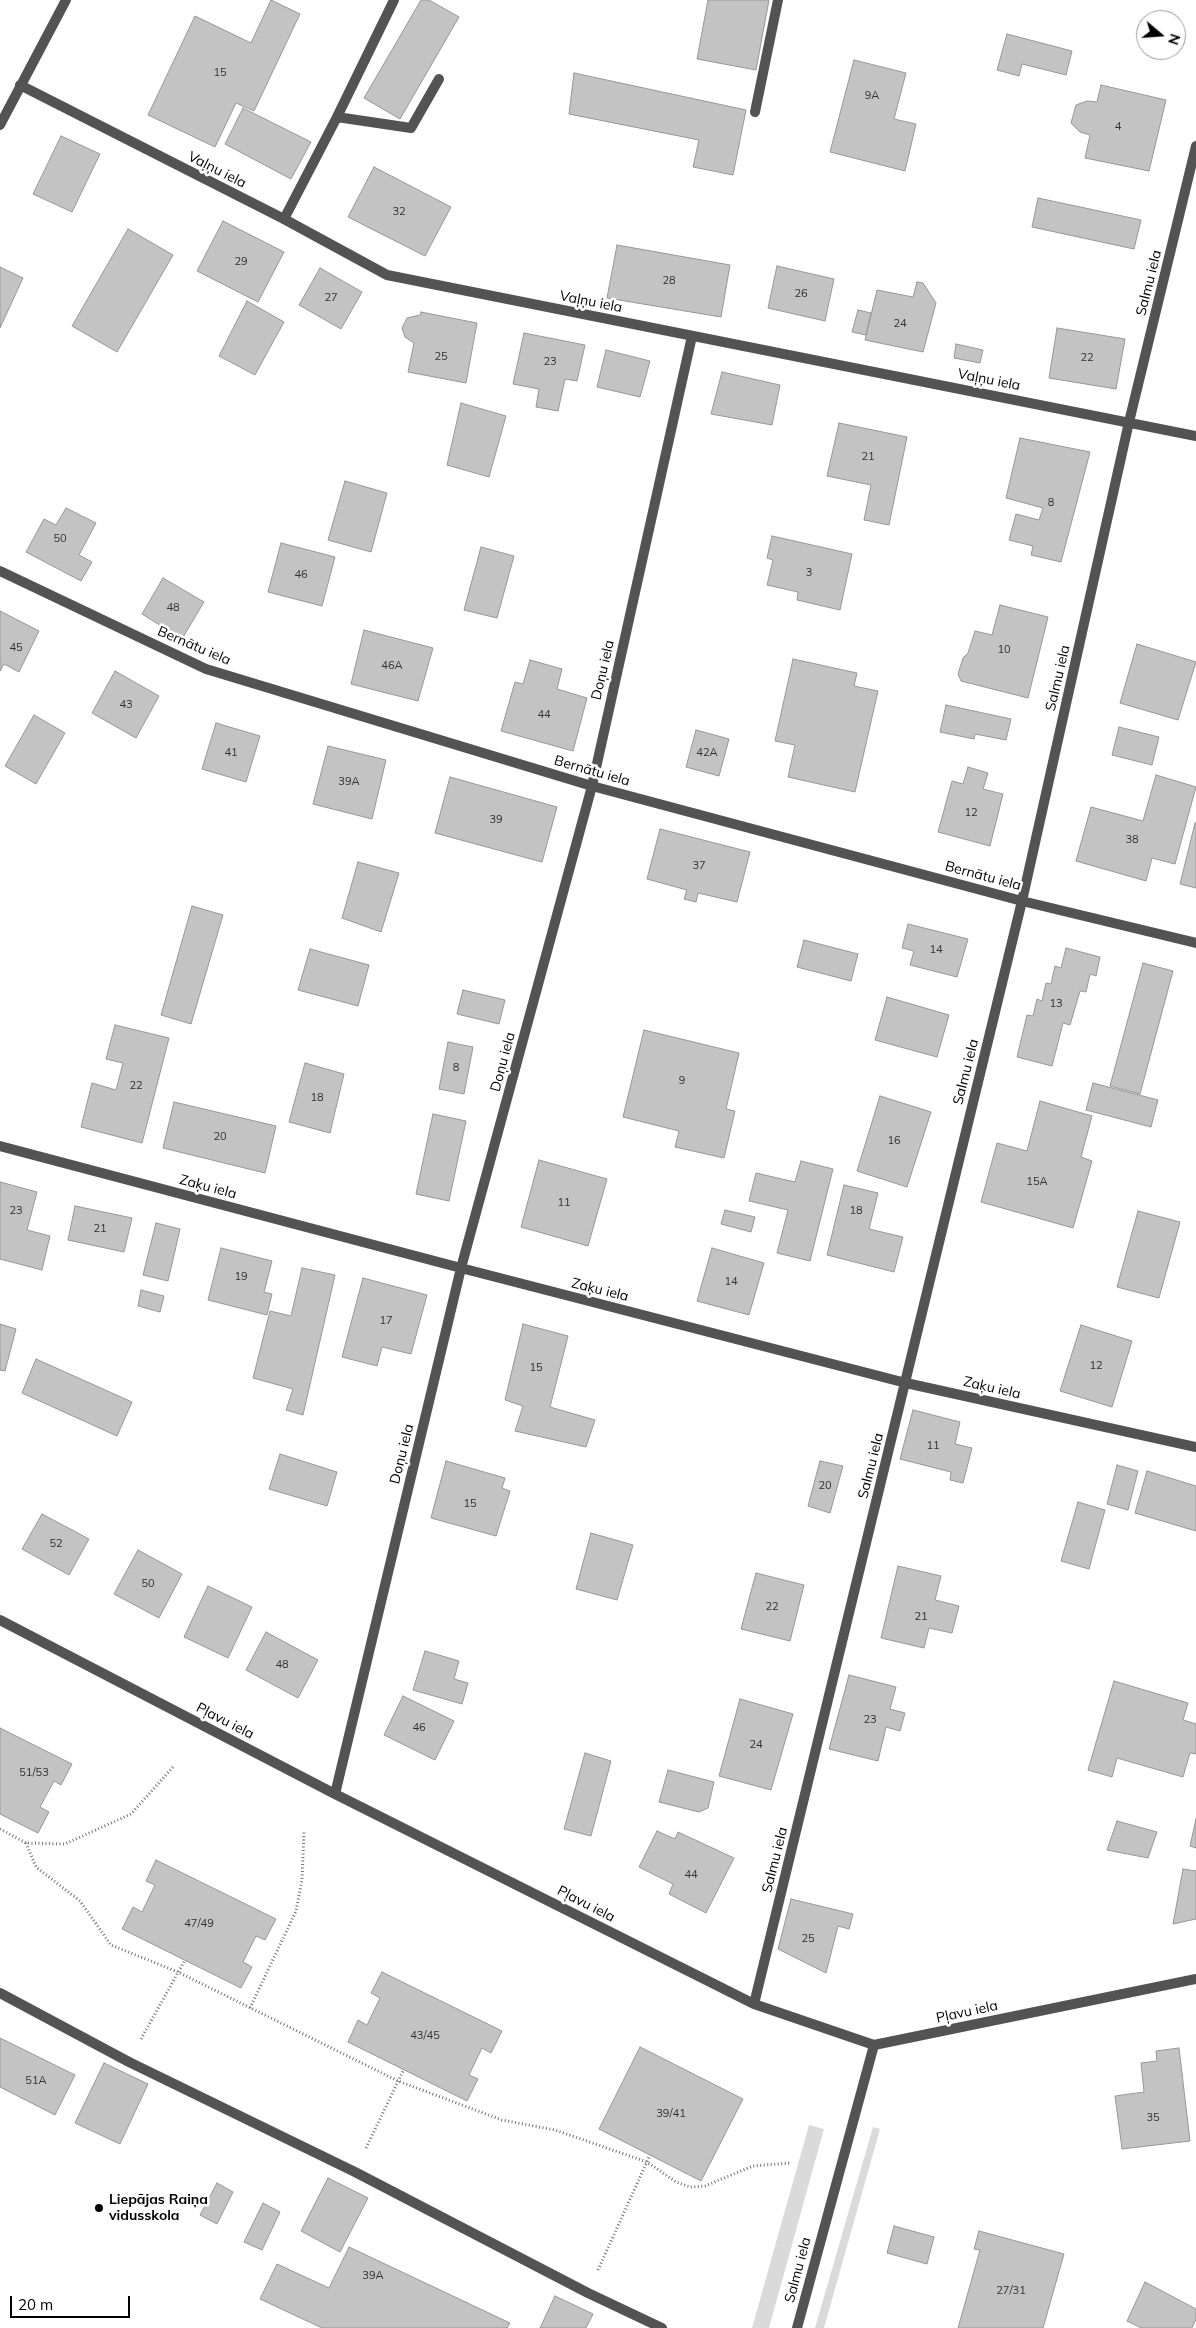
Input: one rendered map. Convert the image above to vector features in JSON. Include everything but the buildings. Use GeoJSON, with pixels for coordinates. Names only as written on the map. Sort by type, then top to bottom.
{"type":"FeatureCollection","features":[{"type":"Feature","properties":{"kind":"street"},"geometry":{"type":"LineString","coordinates":[[0,126],[66,0]]}},
{"type":"Feature","properties":{"kind":"street"},"geometry":{"type":"LineString","coordinates":[[284,219],[394,0]]}},
{"type":"Feature","properties":{"kind":"street"},"geometry":{"type":"LineString","coordinates":[[755,112],[778,0]]}},
{"type":"Feature","properties":{"kind":"street"},"geometry":{"type":"LineString","coordinates":[[336,117],[411,128],[439,79]]}},
{"type":"Feature","properties":{"kind":"street","name":"Vaļņu iela"},"geometry":{"type":"LineString","coordinates":[[20,85],[284,219],[387,275],[1196,436]]}},
{"type":"Feature","properties":{"kind":"street","name":"Salmu iela"},"geometry":{"type":"LineString","coordinates":[[754,2004],[1022,901],[1130,422],[1196,146]]}},
{"type":"Feature","properties":{"kind":"street","name":"Doņu iela"},"geometry":{"type":"LineString","coordinates":[[335,1794],[461,1268],[592,786],[692,336]]}},
{"type":"Feature","properties":{"kind":"street","name":"Bernātu iela"},"geometry":{"type":"LineString","coordinates":[[0,571],[206,669],[592,786],[1022,901],[1196,943]]}},
{"type":"Feature","properties":{"kind":"street","name":"Zaķu iela"},"geometry":{"type":"LineString","coordinates":[[0,1146],[906,1383],[1196,1447]]}},
{"type":"Feature","properties":{"kind":"street","name":"Pļavu iela"},"geometry":{"type":"LineString","coordinates":[[0,1620],[335,1794],[754,2004],[874,2045],[1196,1979]]}},
{"type":"Feature","properties":{"kind":"street"},"geometry":{"type":"LineString","coordinates":[[0,1992],[129,2062],[355,2172],[588,2293],[662,2328]]}},
{"type":"Feature","properties":{"kind":"street","name":"Salmu iela"},"geometry":{"type":"LineString","coordinates":[[797,2328],[874,2045]]}},
{"type":"Feature","properties":{"kind":"path"},"geometry":{"type":"LineString","coordinates":[[0,1829],[26,1843],[65,1844],[131,1814],[173,1766]]}},
{"type":"Feature","properties":{"kind":"path"},"geometry":{"type":"LineString","coordinates":[[250,2008],[296,1911],[302,1880],[304,1831]]}},
{"type":"Feature","properties":{"kind":"path"},"geometry":{"type":"LineString","coordinates":[[26,1843],[36,1867],[80,1901],[111,1945],[178,1972],[398,2081],[502,2120],[555,2130],[647,2162],[676,2182],[690,2187],[705,2186],[753,2166],[790,2163]]}},
{"type":"Feature","properties":{"kind":"path"},"geometry":{"type":"LineString","coordinates":[[129,2062],[184,1960]]}},
{"type":"Feature","properties":{"kind":"path"},"geometry":{"type":"LineString","coordinates":[[355,2172],[404,2069]]}},
{"type":"Feature","properties":{"kind":"path"},"geometry":{"type":"LineString","coordinates":[[588,2293],[650,2155]]}},
{"type":"Feature","properties":{"kind":"shaded area"},"geometry":{"type":"Polygon","coordinates":[[[809,2125],[824,2129],[769,2328],[752,2328],[809,2125]]]}},
{"type":"Feature","properties":{"kind":"shaded area"},"geometry":{"type":"Polygon","coordinates":[[[873,2127],[880,2129],[824,2328],[815,2328],[873,2127]]]}},
{"type":"Feature","properties":{"kind":"place","name":"Liepājas Raiņa vidusskola"},"geometry":{"type":"Point","coordinates":[99,2208]}}]}
